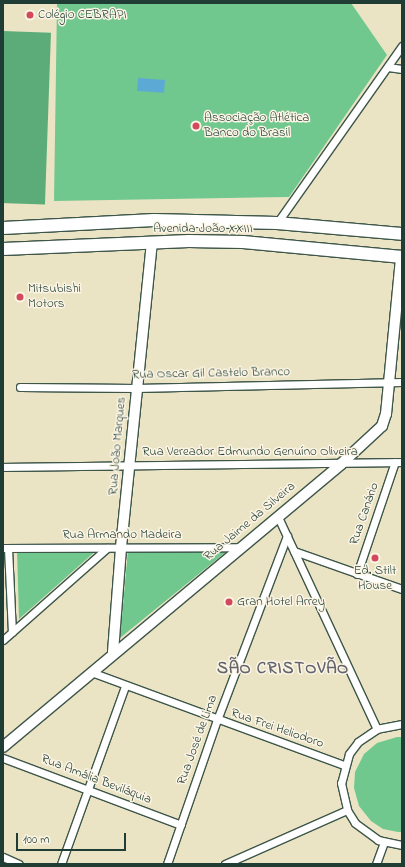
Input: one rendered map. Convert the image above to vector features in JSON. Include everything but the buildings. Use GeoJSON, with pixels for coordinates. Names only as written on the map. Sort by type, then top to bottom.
{"type":"FeatureCollection","features":[{"type":"Feature","properties":{"kind":"main road","name":"Avenida João XXIII"},"geometry":{"type":"LineString","coordinates":[[3,228],[154,220],[277,223],[402,234]]}},
{"type":"Feature","properties":{"kind":"main road"},"geometry":{"type":"LineString","coordinates":[[21,248],[18,238],[24,227]]}},
{"type":"Feature","properties":{"kind":"main road","name":"Avenida João XXIII"},"geometry":{"type":"LineString","coordinates":[[3,250],[152,243],[243,242],[402,257]]}},
{"type":"Feature","properties":{"kind":"street"},"geometry":{"type":"LineString","coordinates":[[277,223],[402,46]]}},
{"type":"Feature","properties":{"kind":"street"},"geometry":{"type":"LineString","coordinates":[[388,67],[402,69]]}},
{"type":"Feature","properties":{"kind":"street","name":"Rua João Marques"},"geometry":{"type":"LineString","coordinates":[[113,652],[136,388],[152,243]]}},
{"type":"Feature","properties":{"kind":"street","name":"Rua Jaime da Silveira"},"geometry":{"type":"LineString","coordinates":[[3,747],[113,652],[341,464],[384,423],[402,257]]}},
{"type":"Feature","properties":{"kind":"street","name":"Rua Oscar Gil Castelo Branco"},"geometry":{"type":"LineString","coordinates":[[20,387],[136,388],[402,382]]}},
{"type":"Feature","properties":{"kind":"street","name":"Rua Vereador Edmundo Genuíno Oliveira"},"geometry":{"type":"LineString","coordinates":[[3,467],[129,464],[341,464],[399,462]]}},
{"type":"Feature","properties":{"kind":"street","name":"Rua Canário"},"geometry":{"type":"LineString","coordinates":[[356,574],[399,462]]}},
{"type":"Feature","properties":{"kind":"street"},"geometry":{"type":"LineString","coordinates":[[278,517],[378,729]]}},
{"type":"Feature","properties":{"kind":"street","name":"Rua José de Lima"},"geometry":{"type":"LineString","coordinates":[[167,864],[217,720],[287,536]]}},
{"type":"Feature","properties":{"kind":"street","name":"Rua Armando Madeira"},"geometry":{"type":"LineString","coordinates":[[6,548],[241,547]]}},
{"type":"Feature","properties":{"kind":"street"},"geometry":{"type":"LineString","coordinates":[[6,548],[12,632]]}},
{"type":"Feature","properties":{"kind":"street"},"geometry":{"type":"LineString","coordinates":[[3,640],[108,548]]}},
{"type":"Feature","properties":{"kind":"street"},"geometry":{"type":"LineString","coordinates":[[294,551],[402,589]]}},
{"type":"Feature","properties":{"kind":"street","name":"Rua Frei Heliodoro"},"geometry":{"type":"LineString","coordinates":[[91,672],[217,720],[344,765]]}},
{"type":"Feature","properties":{"kind":"street"},"geometry":{"type":"LineString","coordinates":[[60,864],[125,686]]}},
{"type":"Feature","properties":{"kind":"street"},"geometry":{"type":"LineString","coordinates":[[402,724],[378,729],[358,742],[344,765],[341,782],[347,810],[365,833],[384,842],[402,845]]}},
{"type":"Feature","properties":{"kind":"street","name":"Rua Amália Beviláquia"},"geometry":{"type":"LineString","coordinates":[[3,758],[87,791],[181,825]]}},
{"type":"Feature","properties":{"kind":"street"},"geometry":{"type":"LineString","coordinates":[[225,864],[347,810]]}},
{"type":"Feature","properties":{"kind":"street"},"geometry":{"type":"LineString","coordinates":[[376,864],[384,842]]}},
{"type":"Feature","properties":{"kind":"street"},"geometry":{"type":"LineString","coordinates":[[3,857],[19,864]]}},
{"type":"Feature","properties":{"kind":"green space","name":"Associação Atlética Banco do Brasil"},"geometry":{"type":"Polygon","coordinates":[[[57,3],[351,3],[387,55],[289,197],[54,201],[57,3]]]}},
{"type":"Feature","properties":{"kind":"green space"},"geometry":{"type":"Polygon","coordinates":[[[3,31],[51,33],[45,205],[3,203],[3,31]]]}},
{"type":"Feature","properties":{"kind":"green space"},"geometry":{"type":"Polygon","coordinates":[[[98,549],[19,619],[17,551],[98,549]]]}},
{"type":"Feature","properties":{"kind":"green space"},"geometry":{"type":"Polygon","coordinates":[[[128,550],[227,551],[120,638],[128,550]]]}},
{"type":"Feature","properties":{"kind":"green space"},"geometry":{"type":"Polygon","coordinates":[[[402,737],[402,832],[383,829],[371,821],[359,806],[354,788],[355,772],[364,754],[377,743],[402,737]]]}},
{"type":"Feature","properties":{"kind":"water"},"geometry":{"type":"Polygon","coordinates":[[[138,78],[165,80],[164,93],[137,91],[138,78]]]}},
{"type":"Feature","properties":{"kind":"place","name":"Colégio CEBRAPI"},"geometry":{"type":"Point","coordinates":[30,15]}},
{"type":"Feature","properties":{"kind":"place","name":"Associação Atlética Banco do Brasil"},"geometry":{"type":"Point","coordinates":[196,126]}},
{"type":"Feature","properties":{"kind":"place","name":"Mitsubishi Motors"},"geometry":{"type":"Point","coordinates":[20,297]}},
{"type":"Feature","properties":{"kind":"place","name":"Ed. Stilt House"},"geometry":{"type":"Point","coordinates":[375,558]}},
{"type":"Feature","properties":{"kind":"place","name":"Gran Hotel Arrey"},"geometry":{"type":"Point","coordinates":[229,602]}},
{"type":"Feature","properties":{"kind":"district","name":"SÃO CRISTOVÃO"},"geometry":{"type":"Point","coordinates":[283,669]}}]}
